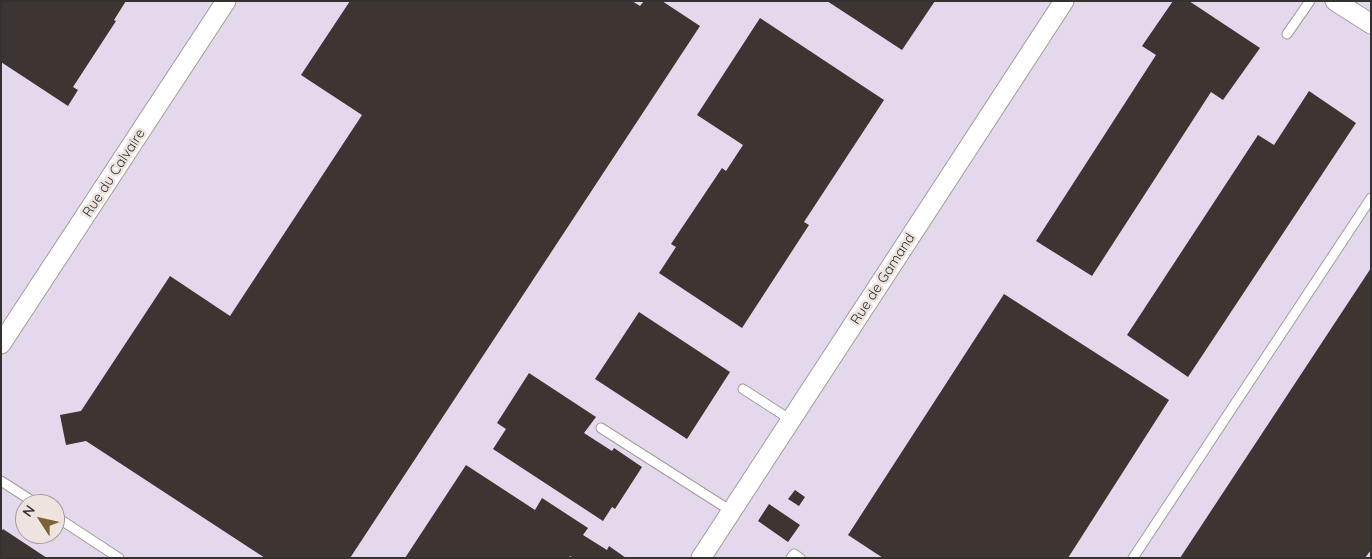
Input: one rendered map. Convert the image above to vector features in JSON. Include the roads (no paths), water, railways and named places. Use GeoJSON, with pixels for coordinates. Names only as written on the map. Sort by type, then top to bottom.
{"type":"FeatureCollection","features":[{"type":"Feature","properties":{"kind":"street","name":"Rue du Calvaire"},"geometry":{"type":"LineString","coordinates":[[1,344],[226,1]]}},
{"type":"Feature","properties":{"kind":"street","name":"Rue de Gamand"},"geometry":{"type":"LineString","coordinates":[[701,558],[1064,1]]}},
{"type":"Feature","properties":{"kind":"street"},"geometry":{"type":"LineString","coordinates":[[1335,1],[1371,24]]}},
{"type":"Feature","properties":{"kind":"lane"},"geometry":{"type":"LineString","coordinates":[[1287,34],[1310,1]]}},
{"type":"Feature","properties":{"kind":"lane"},"geometry":{"type":"LineString","coordinates":[[1133,558],[1371,198]]}},
{"type":"Feature","properties":{"kind":"lane"},"geometry":{"type":"LineString","coordinates":[[743,389],[791,420]]}},
{"type":"Feature","properties":{"kind":"lane"},"geometry":{"type":"LineString","coordinates":[[601,428],[731,511]]}},
{"type":"Feature","properties":{"kind":"lane"},"geometry":{"type":"LineString","coordinates":[[1,481],[21,494]]}},
{"type":"Feature","properties":{"kind":"lane"},"geometry":{"type":"LineString","coordinates":[[65,523],[119,558]]}},
{"type":"Feature","properties":{"kind":"lane"},"geometry":{"type":"LineString","coordinates":[[791,558],[794,554],[800,558]]}}]}
